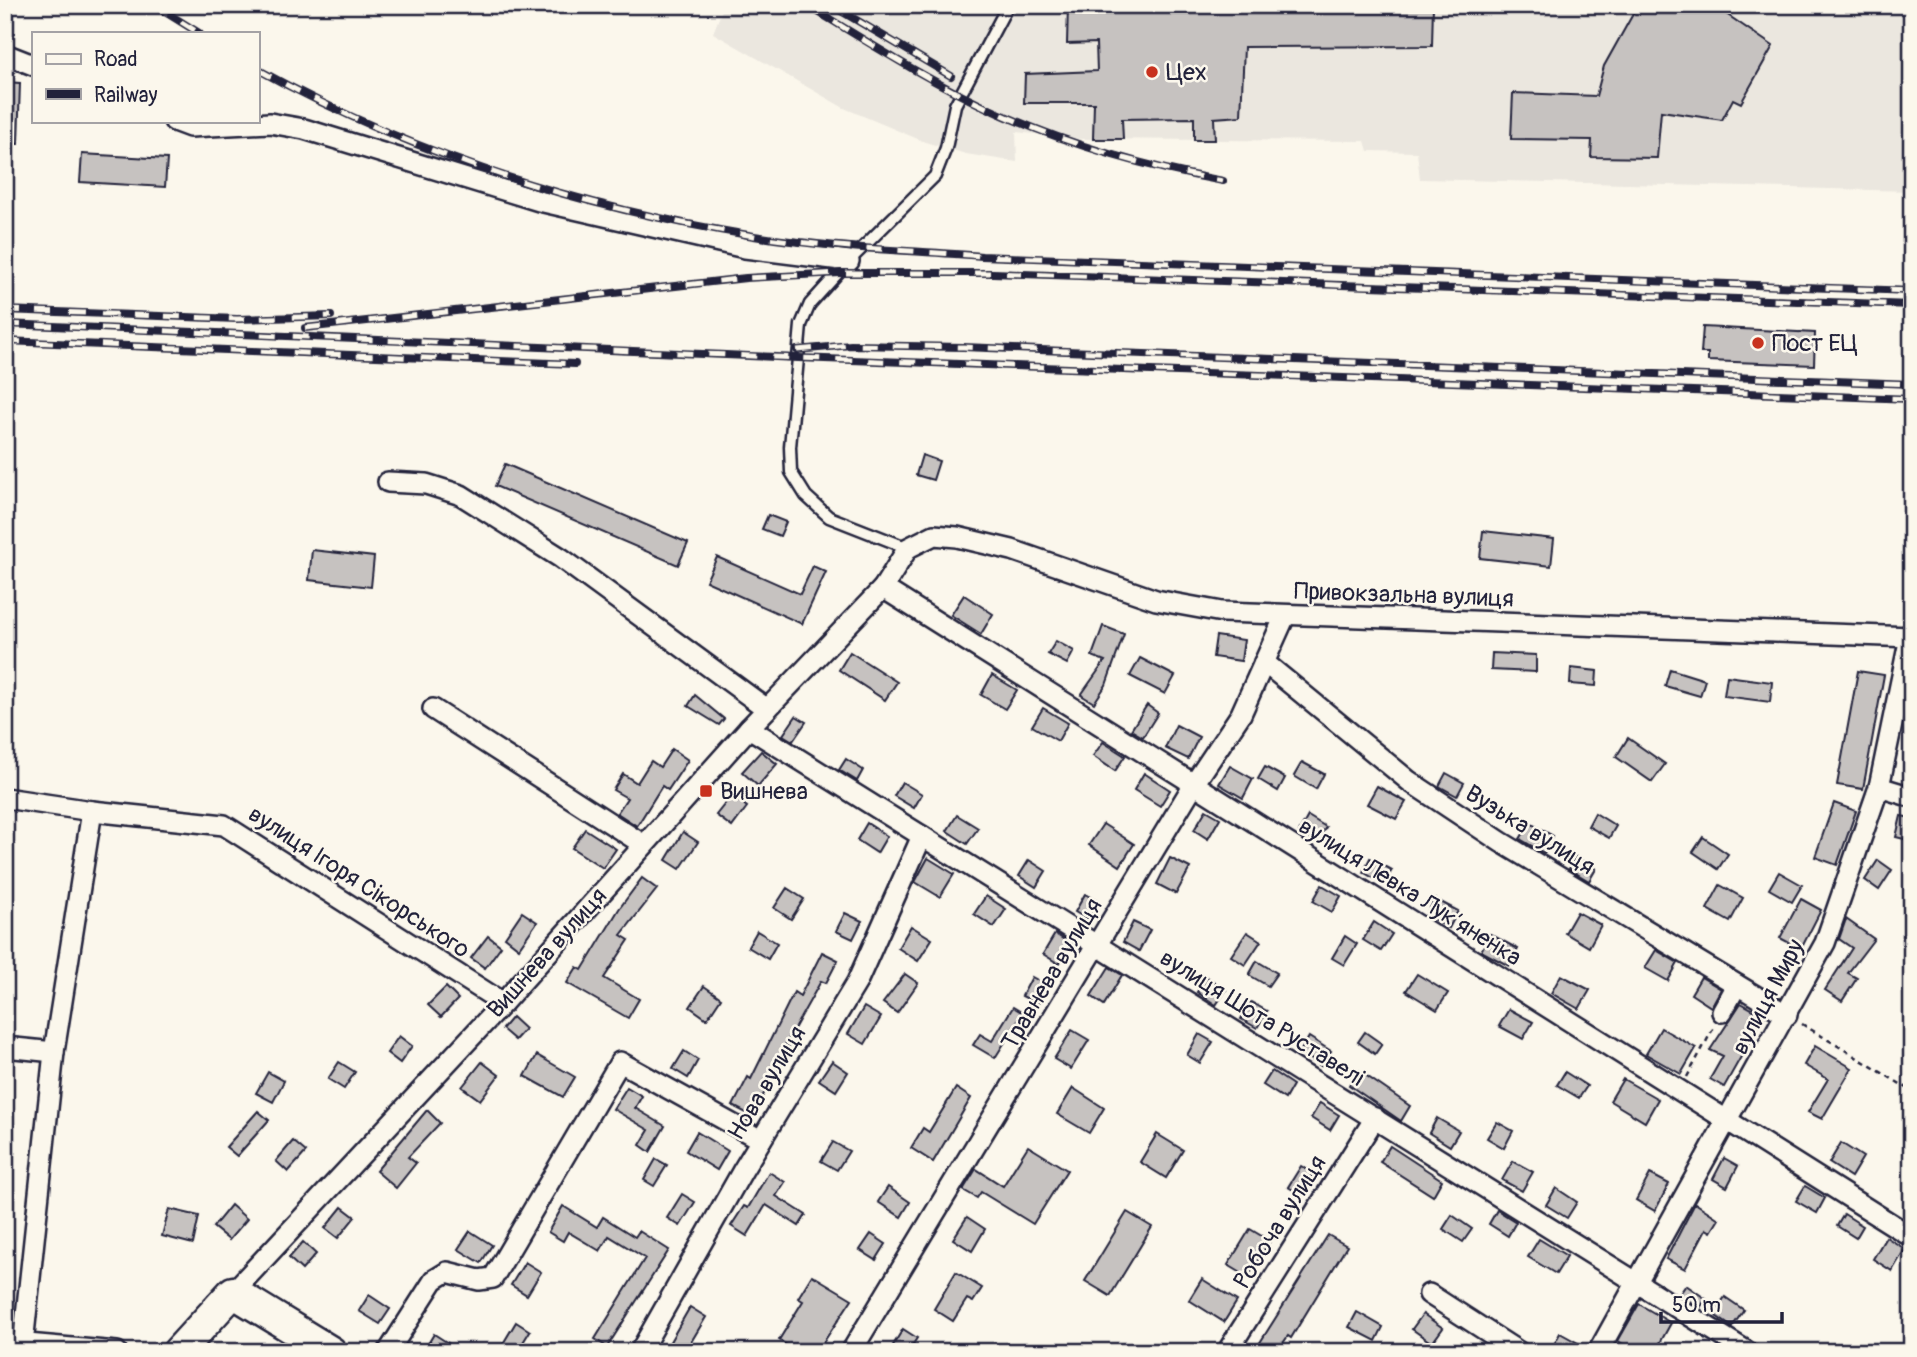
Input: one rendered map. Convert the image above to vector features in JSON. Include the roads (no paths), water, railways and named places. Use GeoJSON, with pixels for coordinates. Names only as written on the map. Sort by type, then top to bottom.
{"type":"FeatureCollection","features":[{"type":"Feature","properties":{"kind":"main road","name":"Вишнева вулиця"},"geometry":{"type":"LineString","coordinates":[[178,1352],[233,1292]]}},
{"type":"Feature","properties":{"kind":"main road"},"geometry":{"type":"LineString","coordinates":[[233,1292],[331,1352]]}},
{"type":"Feature","properties":{"kind":"street"},"geometry":{"type":"LineString","coordinates":[[5,54],[32,65]]}},
{"type":"Feature","properties":{"kind":"street"},"geometry":{"type":"LineString","coordinates":[[177,122],[190,127],[270,123],[304,129],[539,201],[745,248],[849,261]]}},
{"type":"Feature","properties":{"kind":"street"},"geometry":{"type":"LineString","coordinates":[[388,482],[426,484],[461,495],[561,558],[767,709]]}},
{"type":"Feature","properties":{"kind":"street","name":"Привокзальна вулиця"},"geometry":{"type":"LineString","coordinates":[[908,548],[934,535],[957,537],[1012,550],[1156,600],[1222,612],[1911,637]]}},
{"type":"Feature","properties":{"kind":"street","name":"Вишнева вулиця"},"geometry":{"type":"LineString","coordinates":[[233,1292],[503,1003],[749,728],[883,588],[908,548]]}},
{"type":"Feature","properties":{"kind":"street","name":"вулиця Левка Лукʼяненка"},"geometry":{"type":"LineString","coordinates":[[883,588],[1912,1237]]}},
{"type":"Feature","properties":{"kind":"street","name":"Травнева вулиця"},"geometry":{"type":"LineString","coordinates":[[851,1352],[1194,784],[1241,714],[1285,615]]}},
{"type":"Feature","properties":{"kind":"street","name":"вулиця Миру"},"geometry":{"type":"LineString","coordinates":[[1598,1352],[1825,943],[1880,786],[1911,637]]}},
{"type":"Feature","properties":{"kind":"street","name":"Вузька вулиця"},"geometry":{"type":"LineString","coordinates":[[1264,662],[1409,781],[1501,842],[1787,1015]]}},
{"type":"Feature","properties":{"kind":"street"},"geometry":{"type":"LineString","coordinates":[[433,709],[644,845]]}},
{"type":"Feature","properties":{"kind":"street","name":"вулиця Шота Руставелі"},"geometry":{"type":"LineString","coordinates":[[749,728],[1099,944],[1748,1352]]}},
{"type":"Feature","properties":{"kind":"street"},"geometry":{"type":"LineString","coordinates":[[1880,786],[1912,797]]}},
{"type":"Feature","properties":{"kind":"street","name":"вулиця Ігоря Сікорського"},"geometry":{"type":"LineString","coordinates":[[5,798],[224,825],[503,1003]]}},
{"type":"Feature","properties":{"kind":"street"},"geometry":{"type":"LineString","coordinates":[[92,810],[54,1052],[14,1343],[117,1352]]}},
{"type":"Feature","properties":{"kind":"street","name":"Нова вулиця"},"geometry":{"type":"LineString","coordinates":[[641,1350],[761,1140],[857,982],[922,836]]}},
{"type":"Feature","properties":{"kind":"street"},"geometry":{"type":"LineString","coordinates":[[1722,1012],[1737,985]]}},
{"type":"Feature","properties":{"kind":"street"},"geometry":{"type":"LineString","coordinates":[[5,1047],[54,1052]]}},
{"type":"Feature","properties":{"kind":"street"},"geometry":{"type":"LineString","coordinates":[[388,1352],[434,1280],[447,1272],[480,1280],[493,1278],[620,1062],[761,1140]]}},
{"type":"Feature","properties":{"kind":"street","name":"Робоча вулиця"},"geometry":{"type":"LineString","coordinates":[[1227,1352],[1375,1118]]}},
{"type":"Feature","properties":{"kind":"street"},"geometry":{"type":"LineString","coordinates":[[1429,1294],[1519,1352]]}},
{"type":"Feature","properties":{"kind":"lane"},"geometry":{"type":"LineString","coordinates":[[908,548],[830,517],[806,496],[791,472],[790,447],[802,325],[810,304],[849,261],[935,176],[947,148],[955,105],[1008,5]]}},
{"type":"Feature","properties":{"kind":"railway"},"geometry":{"type":"LineString","coordinates":[[154,5],[197,32]]}},
{"type":"Feature","properties":{"kind":"railway"},"geometry":{"type":"LineString","coordinates":[[807,5],[924,76],[1025,125],[1109,154],[1223,181]]}},
{"type":"Feature","properties":{"kind":"railway"},"geometry":{"type":"LineString","coordinates":[[831,5],[951,76]]}},
{"type":"Feature","properties":{"kind":"railway"},"geometry":{"type":"LineString","coordinates":[[259,70],[375,127],[498,174],[625,210],[782,240],[982,256],[1912,291]]}},
{"type":"Feature","properties":{"kind":"railway"},"geometry":{"type":"LineString","coordinates":[[305,328],[746,278],[840,273],[993,273],[1912,305]]}},
{"type":"Feature","properties":{"kind":"railway"},"geometry":{"type":"LineString","coordinates":[[5,310],[237,319],[331,316]]}},
{"type":"Feature","properties":{"kind":"railway"},"geometry":{"type":"LineString","coordinates":[[5,324],[798,358],[1912,399]]}},
{"type":"Feature","properties":{"kind":"railway"},"geometry":{"type":"LineString","coordinates":[[5,341],[575,364]]}},
{"type":"Feature","properties":{"kind":"railway"},"geometry":{"type":"LineString","coordinates":[[797,350],[851,345],[963,347],[1912,384]]}},
{"type":"Feature","properties":{"kind":"place","name":"Цех"},"geometry":{"type":"Point","coordinates":[1152,72]}},
{"type":"Feature","properties":{"kind":"place","name":"Пост ЕЦ"},"geometry":{"type":"Point","coordinates":[1758,343]}},
{"type":"Feature","properties":{"kind":"place","name":"Вишнева"},"geometry":{"type":"Point","coordinates":[706,791]}}]}
